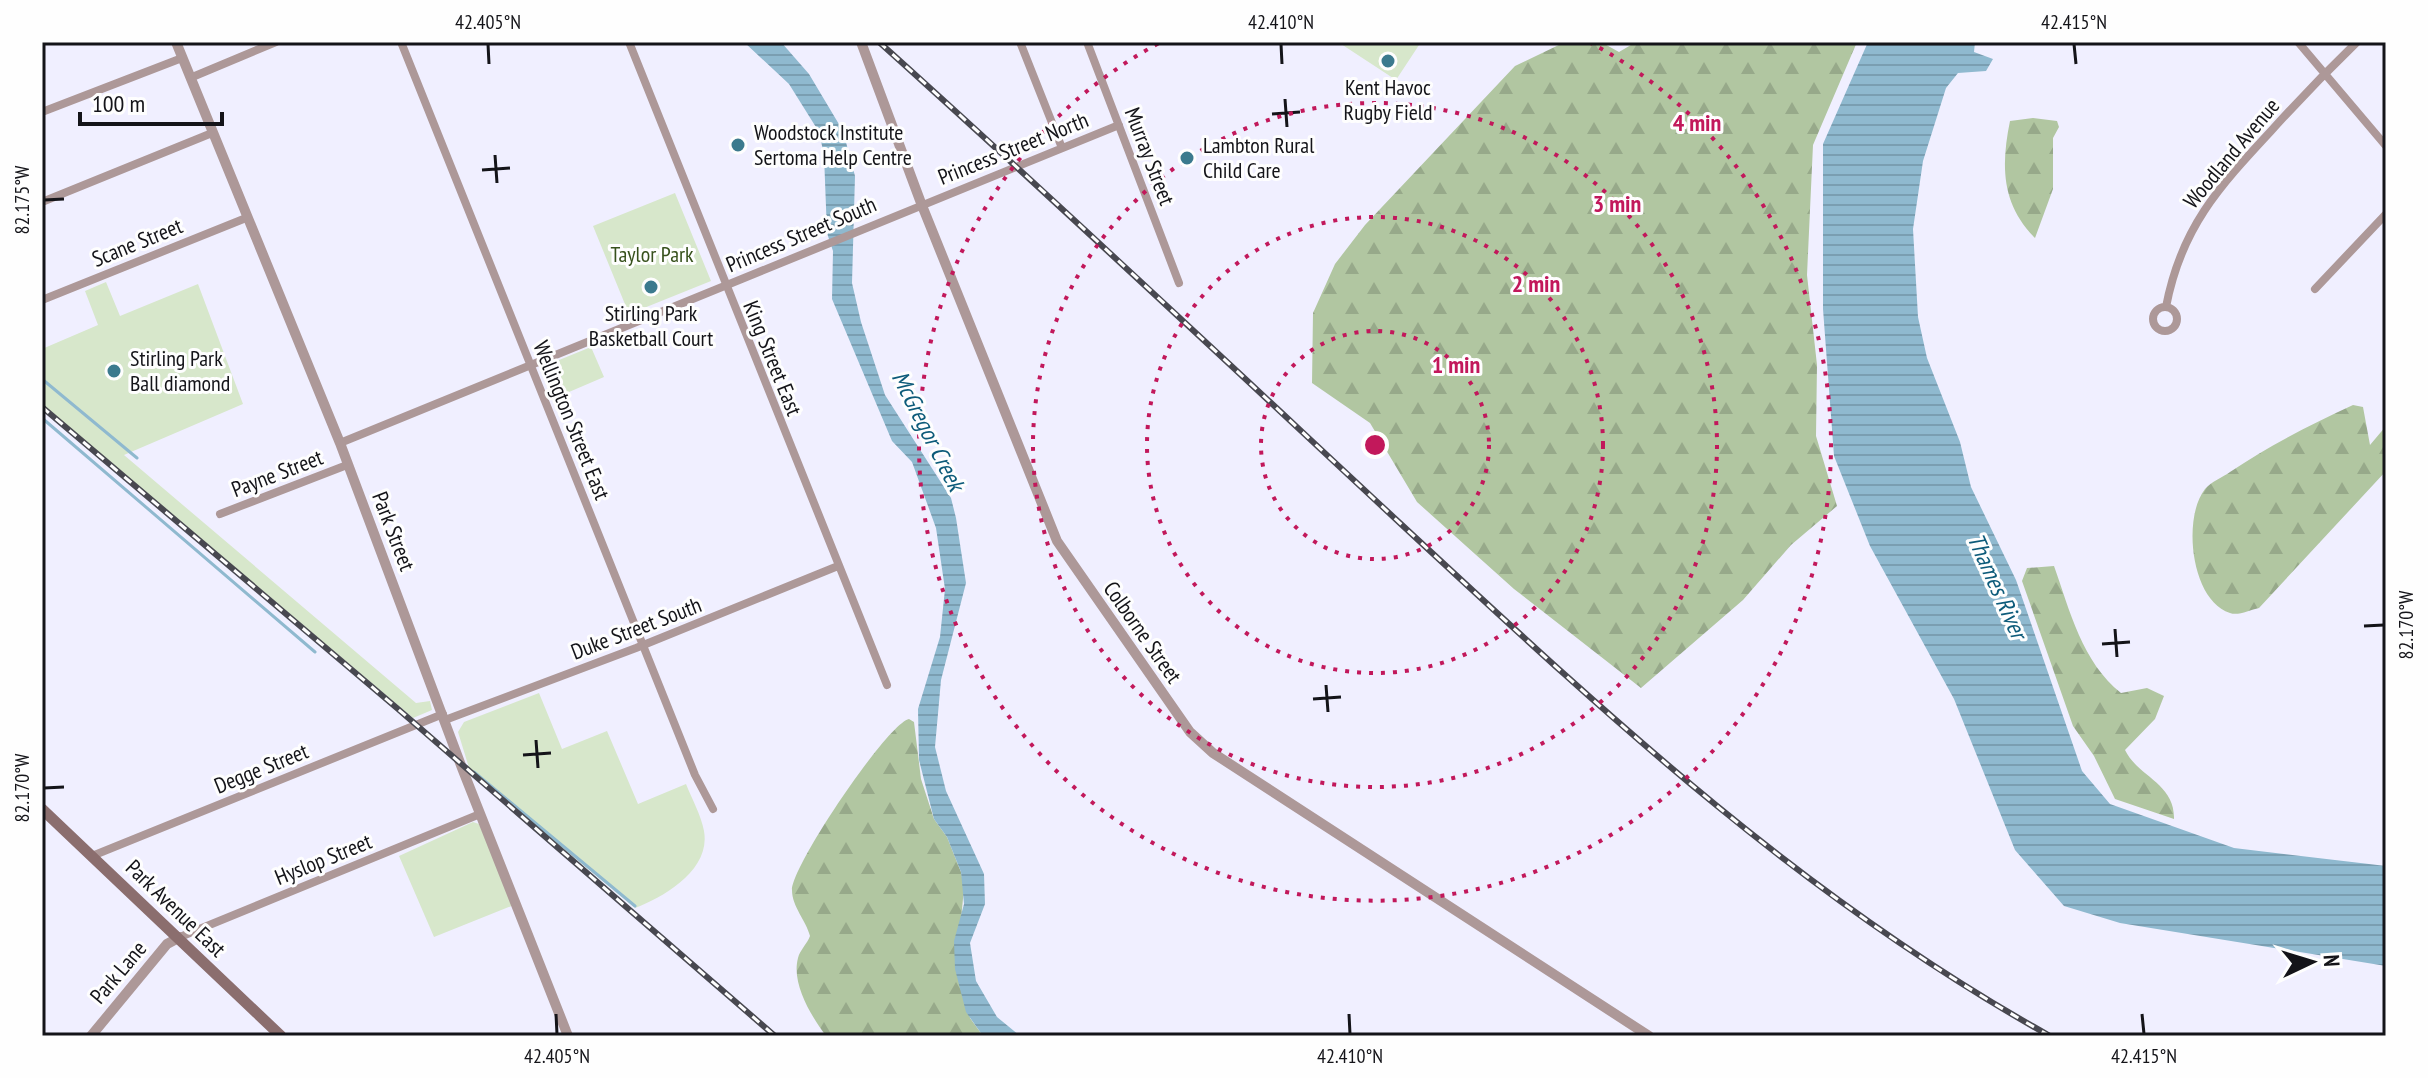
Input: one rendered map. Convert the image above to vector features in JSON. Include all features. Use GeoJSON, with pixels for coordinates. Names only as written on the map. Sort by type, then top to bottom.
{"type":"FeatureCollection","features":[{"type":"Feature","properties":{"kind":"main road","name":"Park Avenue East"},"geometry":{"type":"LineString","coordinates":[[42,809],[281,1036]]}},
{"type":"Feature","properties":{"kind":"street","name":"Park Street"},"geometry":{"type":"LineString","coordinates":[[176,42],[340,443],[480,814],[568,1036]]}},
{"type":"Feature","properties":{"kind":"street"},"geometry":{"type":"LineString","coordinates":[[190,78],[276,42]]}},
{"type":"Feature","properties":{"kind":"street","name":"Wellington Street East"},"geometry":{"type":"LineString","coordinates":[[401,42],[695,775],[713,809]]}},
{"type":"Feature","properties":{"kind":"street","name":"King Street East"},"geometry":{"type":"LineString","coordinates":[[629,42],[887,685]]}},
{"type":"Feature","properties":{"kind":"street","name":"Colborne Street"},"geometry":{"type":"LineString","coordinates":[[861,42],[921,203],[1057,541],[1190,732],[1213,753],[1649,1036]]}},
{"type":"Feature","properties":{"kind":"street"},"geometry":{"type":"LineString","coordinates":[[1020,42],[1062,148]]}},
{"type":"Feature","properties":{"kind":"street","name":"Murray Street"},"geometry":{"type":"LineString","coordinates":[[1087,42],[1179,283]]}},
{"type":"Feature","properties":{"kind":"street"},"geometry":{"type":"LineString","coordinates":[[2298,42],[2386,146]]}},
{"type":"Feature","properties":{"kind":"street","name":"Woodland Avenue"},"geometry":{"type":"LineString","coordinates":[[2166,307],[2179,254],[2202,210],[2325,73],[2357,42]]}},
{"type":"Feature","properties":{"kind":"street"},"geometry":{"type":"LineString","coordinates":[[42,112],[182,58]]}},
{"type":"Feature","properties":{"kind":"street","name":"Princess Street North"},"geometry":{"type":"LineString","coordinates":[[921,203],[1119,125]]}},
{"type":"Feature","properties":{"kind":"street"},"geometry":{"type":"LineString","coordinates":[[42,202],[212,133]]}},
{"type":"Feature","properties":{"kind":"street","name":"Princess Street South"},"geometry":{"type":"LineString","coordinates":[[340,443],[921,203]]}},
{"type":"Feature","properties":{"kind":"street"},"geometry":{"type":"LineString","coordinates":[[2315,289],[2386,214]]}},
{"type":"Feature","properties":{"kind":"street","name":"Scane Street"},"geometry":{"type":"LineString","coordinates":[[42,300],[246,218]]}},
{"type":"Feature","properties":{"kind":"street","name":"Payne Street"},"geometry":{"type":"LineString","coordinates":[[220,514],[347,465]]}},
{"type":"Feature","properties":{"kind":"street","name":"Duke Street South"},"geometry":{"type":"LineString","coordinates":[[444,717],[643,646],[838,566]]}},
{"type":"Feature","properties":{"kind":"street","name":"Degge Street"},"geometry":{"type":"LineString","coordinates":[[92,856],[444,717]]}},
{"type":"Feature","properties":{"kind":"street","name":"Hyslop Street"},"geometry":{"type":"LineString","coordinates":[[180,937],[480,814]]}},
{"type":"Feature","properties":{"kind":"street","name":"Park Lane"},"geometry":{"type":"LineString","coordinates":[[91,1036],[167,944],[180,937]]}},
{"type":"Feature","properties":{"kind":"green space","name":"Kent Havoc Rugby Field"},"geometry":{"type":"Polygon","coordinates":[[[1338,42],[1421,42],[1396,80],[1338,42]]]}},
{"type":"Feature","properties":{"kind":"green space"},"geometry":{"type":"Polygon","coordinates":[[[1565,42],[1601,42],[1619,52],[1636,42],[1857,42],[1813,145],[1807,275],[1817,365],[1816,436],[1837,506],[1791,545],[1743,600],[1641,688],[1514,589],[1417,502],[1370,423],[1312,383],[1313,313],[1335,264],[1365,225],[1515,66],[1565,42]]]}},
{"type":"Feature","properties":{"kind":"green space"},"geometry":{"type":"Polygon","coordinates":[[[2033,118],[2057,121],[2059,127],[2053,138],[2053,189],[2035,238],[2015,212],[2005,168],[2010,121],[2033,118]]]}},
{"type":"Feature","properties":{"kind":"green space","name":"Taylor Park"},"geometry":{"type":"Polygon","coordinates":[[[675,193],[711,281],[629,314],[593,226],[675,193]]]}},
{"type":"Feature","properties":{"kind":"green space"},"geometry":{"type":"Polygon","coordinates":[[[106,282],[120,316],[198,284],[243,404],[124,455],[416,703],[430,701],[432,710],[413,718],[42,405],[42,349],[98,325],[85,291],[106,282]]]}},
{"type":"Feature","properties":{"kind":"green space"},"geometry":{"type":"Polygon","coordinates":[[[591,347],[604,377],[555,398],[542,367],[591,347]]]}},
{"type":"Feature","properties":{"kind":"green space"},"geometry":{"type":"Polygon","coordinates":[[[2353,405],[2363,407],[2370,445],[2386,426],[2386,471],[2259,608],[2233,614],[2217,605],[2206,593],[2194,557],[2194,519],[2205,489],[2275,444],[2353,405]]]}},
{"type":"Feature","properties":{"kind":"green space"},"geometry":{"type":"Polygon","coordinates":[[[2054,566],[2079,635],[2096,666],[2121,693],[2147,688],[2164,696],[2155,719],[2125,750],[2169,797],[2174,819],[2115,799],[2094,756],[2073,726],[2022,581],[2027,568],[2054,566]]]}},
{"type":"Feature","properties":{"kind":"green space"},"geometry":{"type":"Polygon","coordinates":[[[539,693],[562,749],[607,731],[638,804],[686,784],[703,825],[704,845],[693,870],[659,897],[635,908],[470,771],[458,732],[464,722],[539,693]]]}},
{"type":"Feature","properties":{"kind":"green space"},"geometry":{"type":"Polygon","coordinates":[[[909,719],[914,722],[921,779],[934,819],[947,837],[961,872],[964,888],[961,920],[970,1018],[983,1036],[826,1036],[809,1010],[797,978],[798,958],[810,936],[794,902],[792,890],[807,853],[823,826],[882,744],[909,719]]]}},
{"type":"Feature","properties":{"kind":"green space"},"geometry":{"type":"Polygon","coordinates":[[[473,822],[479,824],[514,905],[434,937],[399,856],[473,822]]]}},
{"type":"Feature","properties":{"kind":"water","name":"McGregor Creek"},"geometry":{"type":"Polygon","coordinates":[[[744,42],[781,42],[809,74],[843,131],[855,176],[852,283],[861,322],[885,395],[951,498],[966,583],[941,680],[935,747],[946,791],[984,874],[985,904],[970,943],[976,981],[997,1017],[1020,1036],[983,1036],[966,1012],[955,969],[954,941],[964,904],[961,872],[947,837],[934,819],[919,760],[918,709],[940,637],[945,589],[936,528],[912,462],[892,441],[832,299],[833,251],[827,233],[824,155],[819,132],[789,84],[744,42]]]}},
{"type":"Feature","properties":{"kind":"water","name":"Thames River"},"geometry":{"type":"Polygon","coordinates":[[[1868,42],[1975,42],[1974,52],[1993,59],[1986,71],[1958,73],[1946,88],[1923,161],[1913,229],[1918,317],[1927,358],[1960,442],[1971,487],[2016,580],[2082,771],[2110,804],[2234,848],[2386,866],[2386,966],[2120,923],[2064,906],[2015,850],[1954,699],[1870,546],[1834,456],[1823,309],[1823,144],[1868,42]]]}},
{"type":"Feature","properties":{"kind":"waterway"},"geometry":{"type":"LineString","coordinates":[[42,379],[137,458]]}},
{"type":"Feature","properties":{"kind":"waterway"},"geometry":{"type":"LineString","coordinates":[[42,418],[315,652]]}},
{"type":"Feature","properties":{"kind":"waterway"},"geometry":{"type":"LineString","coordinates":[[474,772],[635,906]]}},
{"type":"Feature","properties":{"kind":"railway"},"geometry":{"type":"LineString","coordinates":[[879,42],[1632,734],[1790,864],[1873,925],[1959,982],[2050,1036]]}},
{"type":"Feature","properties":{"kind":"railway"},"geometry":{"type":"LineString","coordinates":[[42,407],[398,709],[775,1036]]}},
{"type":"Feature","properties":{"kind":"place","name":"Kent Havoc Rugby Field"},"geometry":{"type":"Point","coordinates":[1388,61]}},
{"type":"Feature","properties":{"kind":"place","name":"Woodstock Institute Sertoma Help Centre"},"geometry":{"type":"Point","coordinates":[738,145]}},
{"type":"Feature","properties":{"kind":"place","name":"Lambton Rural Child Care"},"geometry":{"type":"Point","coordinates":[1187,158]}},
{"type":"Feature","properties":{"kind":"place","name":"Stirling Park Basketball Court"},"geometry":{"type":"Point","coordinates":[651,287]}},
{"type":"Feature","properties":{"kind":"place","name":"Stirling Park Ball diamond"},"geometry":{"type":"Point","coordinates":[114,371]}}]}
